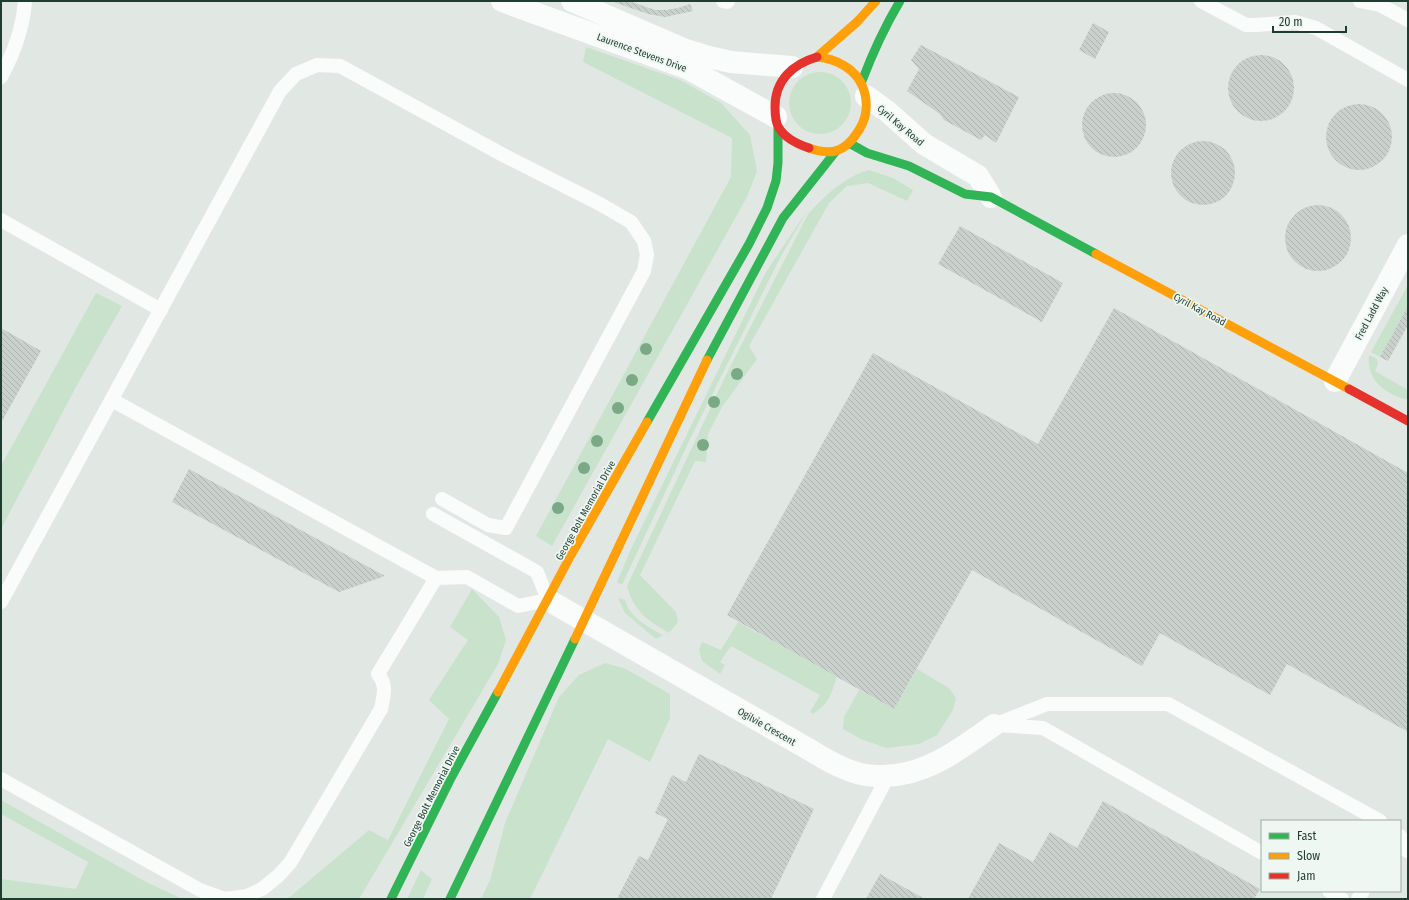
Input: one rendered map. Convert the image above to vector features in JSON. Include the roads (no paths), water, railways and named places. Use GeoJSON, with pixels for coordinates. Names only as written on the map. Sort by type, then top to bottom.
{"type":"FeatureCollection","features":[{"type":"Feature","properties":{"kind":"street","name":"Laurence Stevens Drive"},"geometry":{"type":"LineString","coordinates":[[502,1],[689,69],[777,122]]}},
{"type":"Feature","properties":{"kind":"street","name":"Laurence Stevens Drive"},"geometry":{"type":"LineString","coordinates":[[572,1],[686,50],[709,57],[731,62],[792,67]]}},
{"type":"Feature","properties":{"kind":"street"},"geometry":{"type":"LineString","coordinates":[[450,899],[695,384],[728,320],[783,218],[794,202],[819,174],[836,151],[849,143],[863,122],[867,112],[864,89],[873,51],[884,28],[900,1]]}},
{"type":"Feature","properties":{"kind":"street"},"geometry":{"type":"LineString","coordinates":[[817,57],[857,22],[873,3]]}},
{"type":"Feature","properties":{"kind":"street"},"geometry":{"type":"LineString","coordinates":[[836,151],[820,151],[799,145],[787,137],[777,122],[775,104],[777,92],[782,80],[792,67],[807,59],[817,57],[834,60],[843,64],[853,71],[864,89]]}},
{"type":"Feature","properties":{"kind":"street","name":"Cyril Kay Road"},"geometry":{"type":"LineString","coordinates":[[864,89],[924,144],[978,176],[991,197]]}},
{"type":"Feature","properties":{"kind":"street","name":"George Bolt Memorial Drive"},"geometry":{"type":"LineString","coordinates":[[392,899],[451,778],[571,555],[749,244],[764,215],[773,194],[778,155],[777,122]]}},
{"type":"Feature","properties":{"kind":"street","name":"Cyril Kay Road"},"geometry":{"type":"LineString","coordinates":[[849,143],[867,153],[909,166],[965,194],[991,197],[1408,421]]}},
{"type":"Feature","properties":{"kind":"street","name":"Fred Ladd Way"},"geometry":{"type":"LineString","coordinates":[[1335,381],[1408,245]]}},
{"type":"Feature","properties":{"kind":"street","name":"Ogilvie Crescent"},"geometry":{"type":"LineString","coordinates":[[548,600],[835,764],[857,774],[888,776],[910,773],[931,765],[955,752],[994,725]]}},
{"type":"Feature","properties":{"kind":"lane"},"geometry":{"type":"LineString","coordinates":[[1,77],[11,59],[20,35],[25,1]]}},
{"type":"Feature","properties":{"kind":"lane"},"geometry":{"type":"LineString","coordinates":[[1201,1],[1246,25],[1295,22],[1316,28],[1408,80]]}},
{"type":"Feature","properties":{"kind":"lane"},"geometry":{"type":"LineString","coordinates":[[1360,1],[1380,6],[1408,20]]}},
{"type":"Feature","properties":{"kind":"lane"},"geometry":{"type":"LineString","coordinates":[[1,602],[280,91],[296,74],[317,65],[340,66],[505,156],[600,204],[631,222],[644,241],[647,256],[644,270],[506,528],[488,526],[442,499]]}},
{"type":"Feature","properties":{"kind":"lane"},"geometry":{"type":"LineString","coordinates":[[1,220],[161,310]]}},
{"type":"Feature","properties":{"kind":"lane"},"geometry":{"type":"LineString","coordinates":[[112,400],[436,578],[467,577],[518,606],[548,600],[537,572],[433,514]]}},
{"type":"Feature","properties":{"kind":"lane"},"geometry":{"type":"LineString","coordinates":[[1,779],[200,890],[225,899],[247,896],[262,889],[278,876],[290,863],[381,709],[385,687],[378,674],[436,578]]}},
{"type":"Feature","properties":{"kind":"lane"},"geometry":{"type":"LineString","coordinates":[[994,725],[1047,704],[1168,704],[1378,820]]}},
{"type":"Feature","properties":{"kind":"lane"},"geometry":{"type":"LineString","coordinates":[[994,725],[1042,728],[1261,852]]}},
{"type":"Feature","properties":{"kind":"lane"},"geometry":{"type":"LineString","coordinates":[[823,899],[888,776]]}},
{"type":"Feature","properties":{"kind":"lane"},"geometry":{"type":"LineString","coordinates":[[1401,838],[1407,851],[1408,849]]}},
{"type":"Feature","properties":{"kind":"lane"},"geometry":{"type":"LineString","coordinates":[[1330,892],[1342,899]]}}]}
